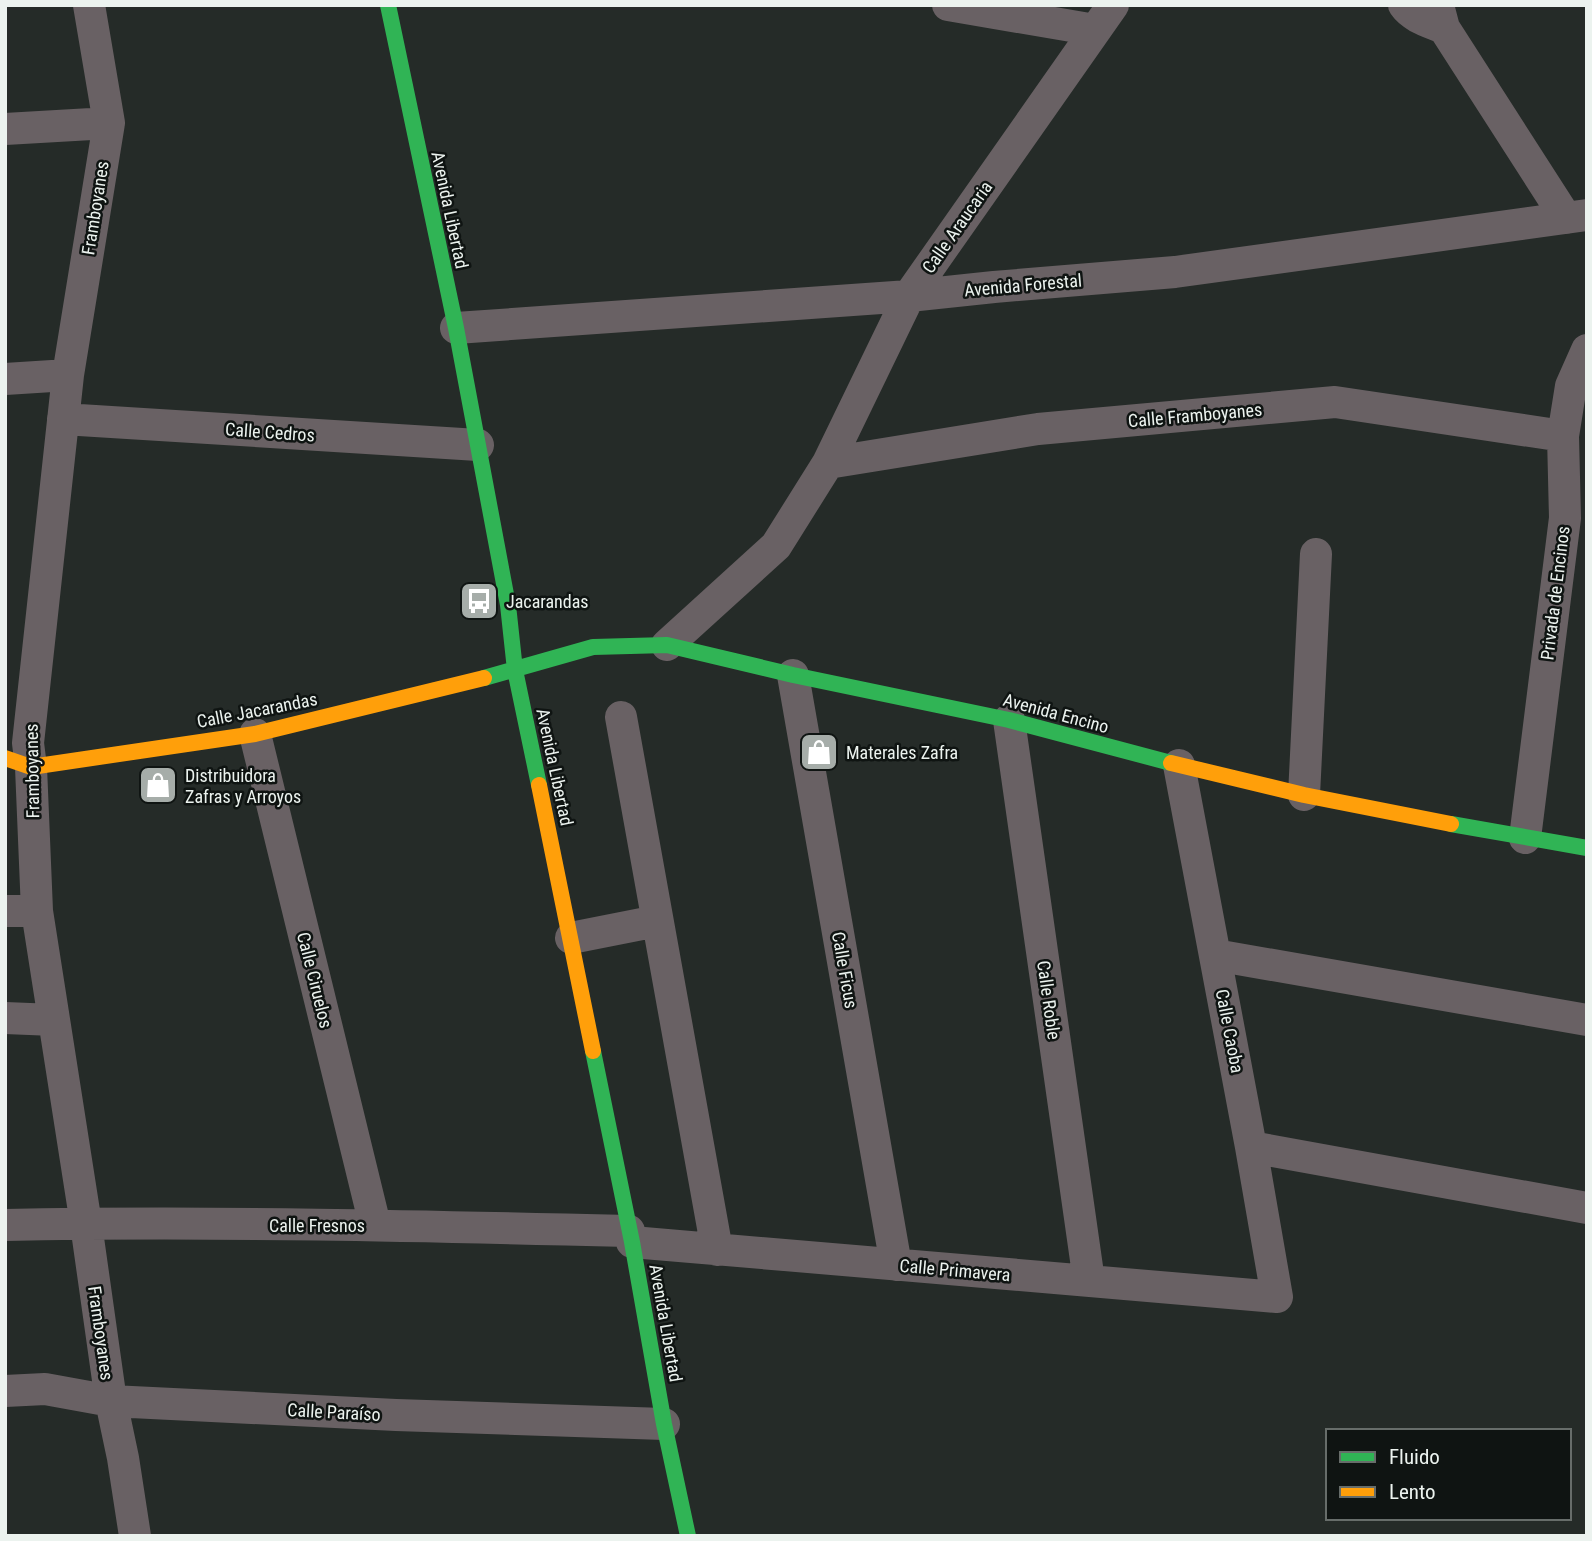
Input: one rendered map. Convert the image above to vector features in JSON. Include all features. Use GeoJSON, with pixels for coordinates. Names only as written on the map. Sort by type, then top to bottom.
{"type":"FeatureCollection","features":[{"type":"Feature","properties":{"kind":"street","name":"Framboyanes"},"geometry":{"type":"LineString","coordinates":[[89,5],[109,123],[68,375],[28,743],[18,763],[37,911],[111,1401],[135,1536]]}},
{"type":"Feature","properties":{"kind":"street","name":"Avenida Libertad"},"geometry":{"type":"LineString","coordinates":[[388,5],[456,328],[508,605],[515,670],[631,1237],[664,1424],[688,1536]]}},
{"type":"Feature","properties":{"kind":"street"},"geometry":{"type":"LineString","coordinates":[[948,5],[1104,18]]}},
{"type":"Feature","properties":{"kind":"street"},"geometry":{"type":"LineString","coordinates":[[1404,5],[1408,11],[1422,19],[1441,16],[1576,216]]}},
{"type":"Feature","properties":{"kind":"street","name":"Calle Araucaria"},"geometry":{"type":"LineString","coordinates":[[667,645],[776,546],[828,463],[909,296],[1104,18]]}},
{"type":"Feature","properties":{"kind":"street"},"geometry":{"type":"LineString","coordinates":[[5,130],[109,123]]}},
{"type":"Feature","properties":{"kind":"street","name":"Avenida Forestal"},"geometry":{"type":"LineString","coordinates":[[456,328],[909,296],[1175,272],[1576,216]]}},
{"type":"Feature","properties":{"kind":"street","name":"Privada de Encinos"},"geometry":{"type":"LineString","coordinates":[[1525,838],[1564,518],[1563,436],[1571,386],[1587,350]]}},
{"type":"Feature","properties":{"kind":"street"},"geometry":{"type":"LineString","coordinates":[[5,379],[68,375]]}},
{"type":"Feature","properties":{"kind":"street","name":"Calle Framboyanes"},"geometry":{"type":"LineString","coordinates":[[828,463],[1038,429],[1335,402],[1563,436]]}},
{"type":"Feature","properties":{"kind":"street","name":"Calle Cedros"},"geometry":{"type":"LineString","coordinates":[[63,419],[478,445]]}},
{"type":"Feature","properties":{"kind":"street"},"geometry":{"type":"LineString","coordinates":[[1304,795],[1316,554]]}},
{"type":"Feature","properties":{"kind":"street","name":"Avenida Encino"},"geometry":{"type":"LineString","coordinates":[[515,670],[593,647],[667,645],[793,675],[1009,720],[1304,795],[1587,848]]}},
{"type":"Feature","properties":{"kind":"street","name":"Calle Jacarandas"},"geometry":{"type":"LineString","coordinates":[[18,763],[255,734],[515,670]]}},
{"type":"Feature","properties":{"kind":"street","name":"Calle Ficus"},"geometry":{"type":"LineString","coordinates":[[793,675],[896,1265]]}},
{"type":"Feature","properties":{"kind":"street"},"geometry":{"type":"LineString","coordinates":[[621,717],[717,1250]]}},
{"type":"Feature","properties":{"kind":"street","name":"Calle Roble"},"geometry":{"type":"LineString","coordinates":[[1009,720],[1089,1280]]}},
{"type":"Feature","properties":{"kind":"street","name":"Calle Ciruelos"},"geometry":{"type":"LineString","coordinates":[[255,734],[375,1225]]}},
{"type":"Feature","properties":{"kind":"street","name":"Calle Caoba"},"geometry":{"type":"LineString","coordinates":[[1179,765],[1277,1297]]}},
{"type":"Feature","properties":{"kind":"street"},"geometry":{"type":"LineString","coordinates":[[5,911],[37,911]]}},
{"type":"Feature","properties":{"kind":"street"},"geometry":{"type":"LineString","coordinates":[[571,938],[657,921]]}},
{"type":"Feature","properties":{"kind":"street"},"geometry":{"type":"LineString","coordinates":[[1216,955],[1587,1020]]}},
{"type":"Feature","properties":{"kind":"street"},"geometry":{"type":"LineString","coordinates":[[5,1018],[54,1020]]}},
{"type":"Feature","properties":{"kind":"street"},"geometry":{"type":"LineString","coordinates":[[1251,1147],[1587,1208]]}},
{"type":"Feature","properties":{"kind":"street","name":"Calle Fresnos"},"geometry":{"type":"LineString","coordinates":[[5,1225],[375,1225],[631,1237]]}},
{"type":"Feature","properties":{"kind":"street","name":"Calle Primavera"},"geometry":{"type":"LineString","coordinates":[[631,1237],[717,1250],[1277,1297]]}},
{"type":"Feature","properties":{"kind":"street","name":"Calle Paraíso"},"geometry":{"type":"LineString","coordinates":[[5,1391],[45,1389],[111,1401],[396,1415],[664,1424]]}},
{"type":"Feature","properties":{"kind":"traffic: fast"},"geometry":{"type":"LineString","coordinates":[[388,5],[456,328],[508,605],[515,670],[539,785]]}},
{"type":"Feature","properties":{"kind":"traffic: fast"},"geometry":{"type":"LineString","coordinates":[[484,678],[593,647],[667,645],[793,675],[1009,720],[1171,763]]}},
{"type":"Feature","properties":{"kind":"traffic: fast"},"geometry":{"type":"LineString","coordinates":[[1451,824],[1587,848]]}},
{"type":"Feature","properties":{"kind":"traffic: fast"},"geometry":{"type":"LineString","coordinates":[[593,1051],[688,1536]]}},
{"type":"Feature","properties":{"kind":"traffic: slow"},"geometry":{"type":"LineString","coordinates":[[5,758],[31,767],[255,734],[484,678]]}},
{"type":"Feature","properties":{"kind":"traffic: slow"},"geometry":{"type":"LineString","coordinates":[[1171,763],[1304,795],[1451,824]]}},
{"type":"Feature","properties":{"kind":"traffic: slow"},"geometry":{"type":"LineString","coordinates":[[539,785],[593,1051]]}},
{"type":"Feature","properties":{"kind":"place","name":"Jacarandas"},"geometry":{"type":"Point","coordinates":[479,601]}},
{"type":"Feature","properties":{"kind":"place","name":"Materales Zafra"},"geometry":{"type":"Point","coordinates":[819,752]}},
{"type":"Feature","properties":{"kind":"place","name":"Distribuidora Zafras y Arroyos"},"geometry":{"type":"Point","coordinates":[158,785]}}]}
